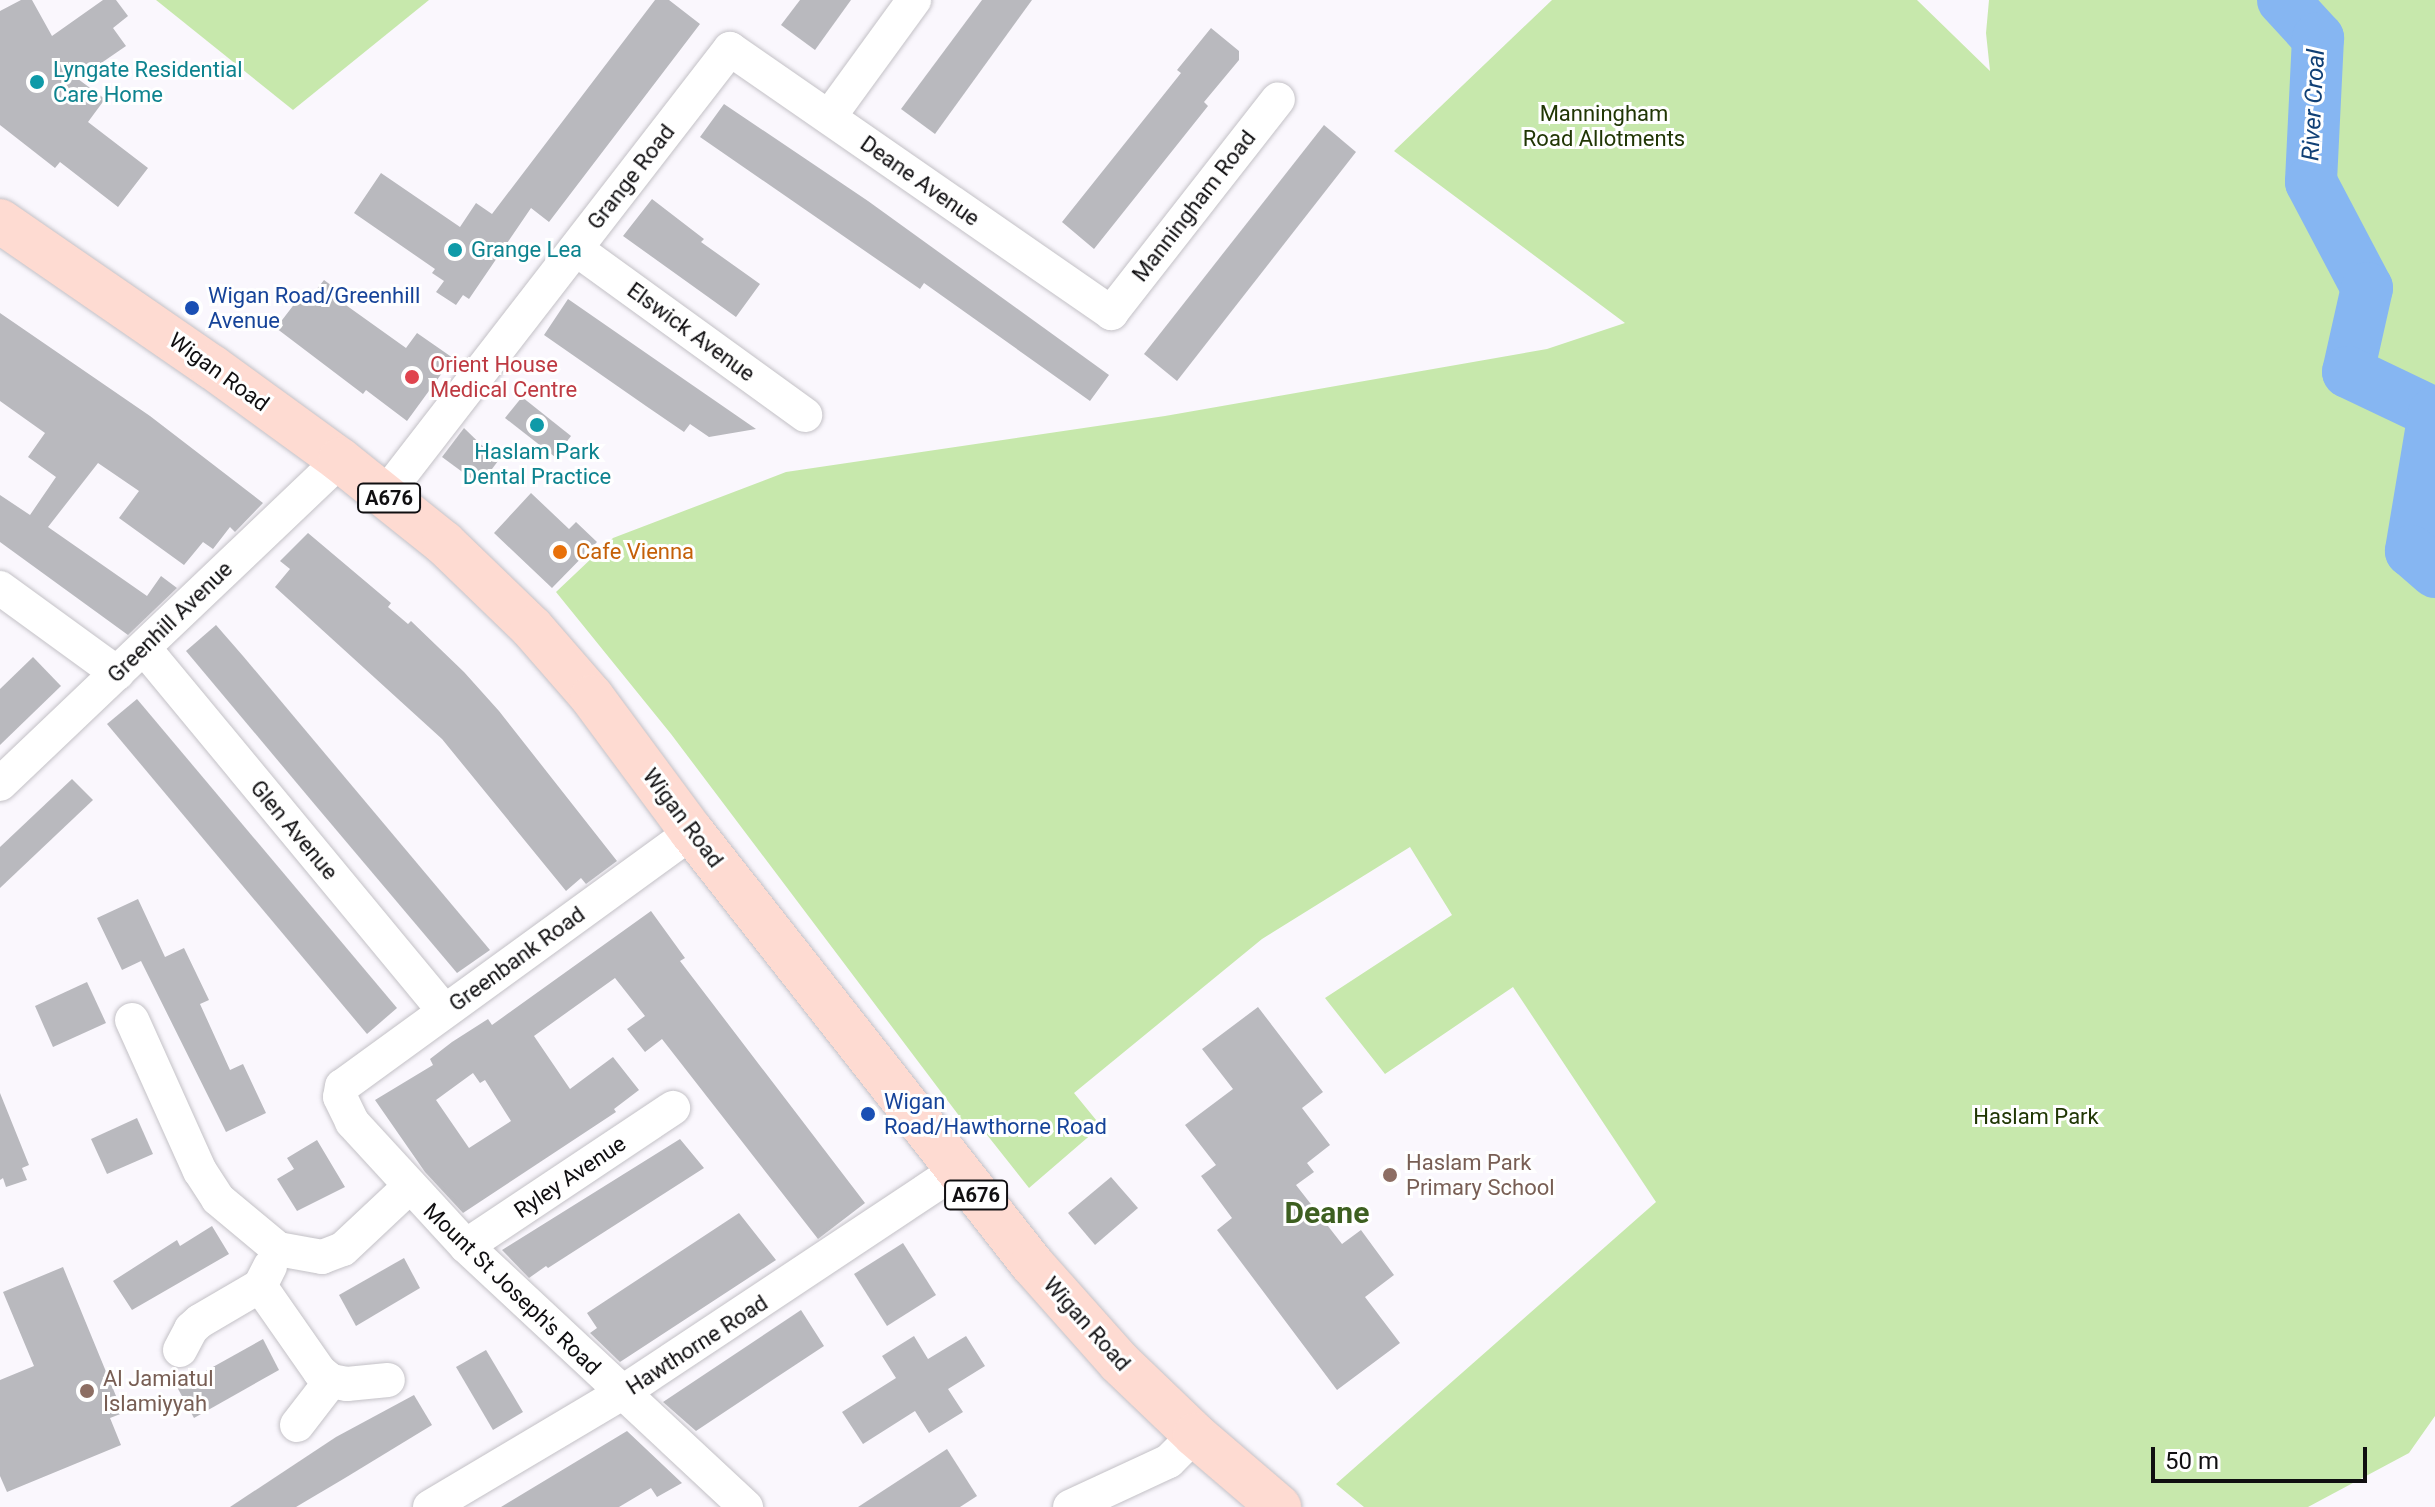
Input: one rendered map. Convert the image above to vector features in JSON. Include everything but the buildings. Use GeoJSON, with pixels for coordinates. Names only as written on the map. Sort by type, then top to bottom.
{"type":"FeatureCollection","features":[{"type":"Feature","properties":{"kind":"main road","name":"Wigan Road"},"geometry":{"type":"LineString","coordinates":[[0,221],[188,350],[340,460],[444,543],[532,628],[592,697],[692,832],[956,1171],[1119,1362],[1195,1435],[1279,1507]]}},
{"type":"Feature","properties":{"kind":"street"},"geometry":{"type":"LineString","coordinates":[[829,117],[914,0]]}},
{"type":"Feature","properties":{"kind":"street","name":"Deane Avenue"},"geometry":{"type":"LineString","coordinates":[[730,49],[1111,313]]}},
{"type":"Feature","properties":{"kind":"street","name":"Grange Road"},"geometry":{"type":"LineString","coordinates":[[385,495],[730,49]]}},
{"type":"Feature","properties":{"kind":"street","name":"Manningham Road"},"geometry":{"type":"LineString","coordinates":[[1111,313],[1278,99]]}},
{"type":"Feature","properties":{"kind":"street","name":"Elswick Avenue"},"geometry":{"type":"LineString","coordinates":[[576,249],[805,415]]}},
{"type":"Feature","properties":{"kind":"street","name":"Greenhill Avenue"},"geometry":{"type":"LineString","coordinates":[[0,784],[340,460]]}},
{"type":"Feature","properties":{"kind":"street"},"geometry":{"type":"LineString","coordinates":[[0,588],[117,673]]}},
{"type":"Feature","properties":{"kind":"street","name":"Glen Avenue"},"geometry":{"type":"LineString","coordinates":[[144,648],[444,1011]]}},
{"type":"Feature","properties":{"kind":"street","name":"Greenbank Road"},"geometry":{"type":"LineString","coordinates":[[342,1086],[692,832]]}},
{"type":"Feature","properties":{"kind":"street"},"geometry":{"type":"LineString","coordinates":[[132,1020],[134,1060],[200,1171],[218,1199],[278,1249],[322,1257],[343,1249],[408,1188]]}},
{"type":"Feature","properties":{"kind":"street","name":"Mount St Joseph's Road"},"geometry":{"type":"LineString","coordinates":[[342,1086],[340,1097],[344,1111],[408,1188],[620,1394],[746,1507]]}},
{"type":"Feature","properties":{"kind":"street","name":"Ryley Avenue"},"geometry":{"type":"LineString","coordinates":[[466,1246],[673,1108]]}},
{"type":"Feature","properties":{"kind":"street","name":"Hawthorne Road"},"geometry":{"type":"LineString","coordinates":[[430,1507],[620,1394],[807,1273],[956,1171]]}},
{"type":"Feature","properties":{"kind":"street"},"geometry":{"type":"LineString","coordinates":[[180,1350],[191,1329],[200,1321],[260,1286],[278,1249]]}},
{"type":"Feature","properties":{"kind":"street"},"geometry":{"type":"LineString","coordinates":[[260,1286],[320,1372],[331,1381],[347,1384],[388,1380]]}},
{"type":"Feature","properties":{"kind":"street"},"geometry":{"type":"LineString","coordinates":[[297,1425],[331,1381]]}},
{"type":"Feature","properties":{"kind":"street"},"geometry":{"type":"LineString","coordinates":[[1070,1507],[1169,1461],[1195,1435]]}},
{"type":"Feature","properties":{"kind":"green space"},"geometry":{"type":"Polygon","coordinates":[[[156,0],[429,0],[293,110],[156,0]]]}},
{"type":"Feature","properties":{"kind":"green space","name":"Haslam Park"},"geometry":{"type":"Polygon","coordinates":[[[1552,0],[1917,0],[1990,71],[1986,33],[1989,0],[2435,0],[2435,1416],[2409,1453],[2308,1507],[1364,1507],[1336,1484],[1656,1202],[1513,987],[1385,1074],[1325,998],[1452,915],[1410,847],[1262,939],[1074,1093],[1101,1126],[1029,1188],[976,1121],[963,1121],[671,734],[556,592],[613,538],[786,472],[1165,416],[1547,349],[1625,323],[1394,151],[1552,0]]]}},
{"type":"Feature","properties":{"kind":"waterway","name":"River Croal"},"geometry":{"type":"LineString","coordinates":[[2283,0],[2318,38],[2311,182],[2367,288],[2348,372],[2434,413],[2411,551],[2435,572]]}},
{"type":"Feature","properties":{"kind":"place","name":"Lyngate Residential Care Home"},"geometry":{"type":"Point","coordinates":[37,82]}},
{"type":"Feature","properties":{"kind":"place","name":"Grange Lea"},"geometry":{"type":"Point","coordinates":[455,250]}},
{"type":"Feature","properties":{"kind":"place","name":"Wigan Road/Greenhill Avenue"},"geometry":{"type":"Point","coordinates":[192,308]}},
{"type":"Feature","properties":{"kind":"place","name":"Orient House Medical Centre"},"geometry":{"type":"Point","coordinates":[412,377]}},
{"type":"Feature","properties":{"kind":"place","name":"Haslam Park Dental Practice"},"geometry":{"type":"Point","coordinates":[537,425]}},
{"type":"Feature","properties":{"kind":"place","name":"Cafe Vienna"},"geometry":{"type":"Point","coordinates":[560,552]}},
{"type":"Feature","properties":{"kind":"place","name":"Wigan Road/Hawthorne Road"},"geometry":{"type":"Point","coordinates":[868,1114]}},
{"type":"Feature","properties":{"kind":"place","name":"Haslam Park Primary School"},"geometry":{"type":"Point","coordinates":[1390,1175]}},
{"type":"Feature","properties":{"kind":"place","name":"Al Jamiatul Islamiyyah"},"geometry":{"type":"Point","coordinates":[87,1391]}},
{"type":"Feature","properties":{"kind":"district","name":"Deane"},"geometry":{"type":"Point","coordinates":[1327,1213]}},
{"type":"Feature","properties":{"kind":"park label","name":"Manningham Road Allotments"},"geometry":{"type":"Point","coordinates":[1604,126]}}]}
